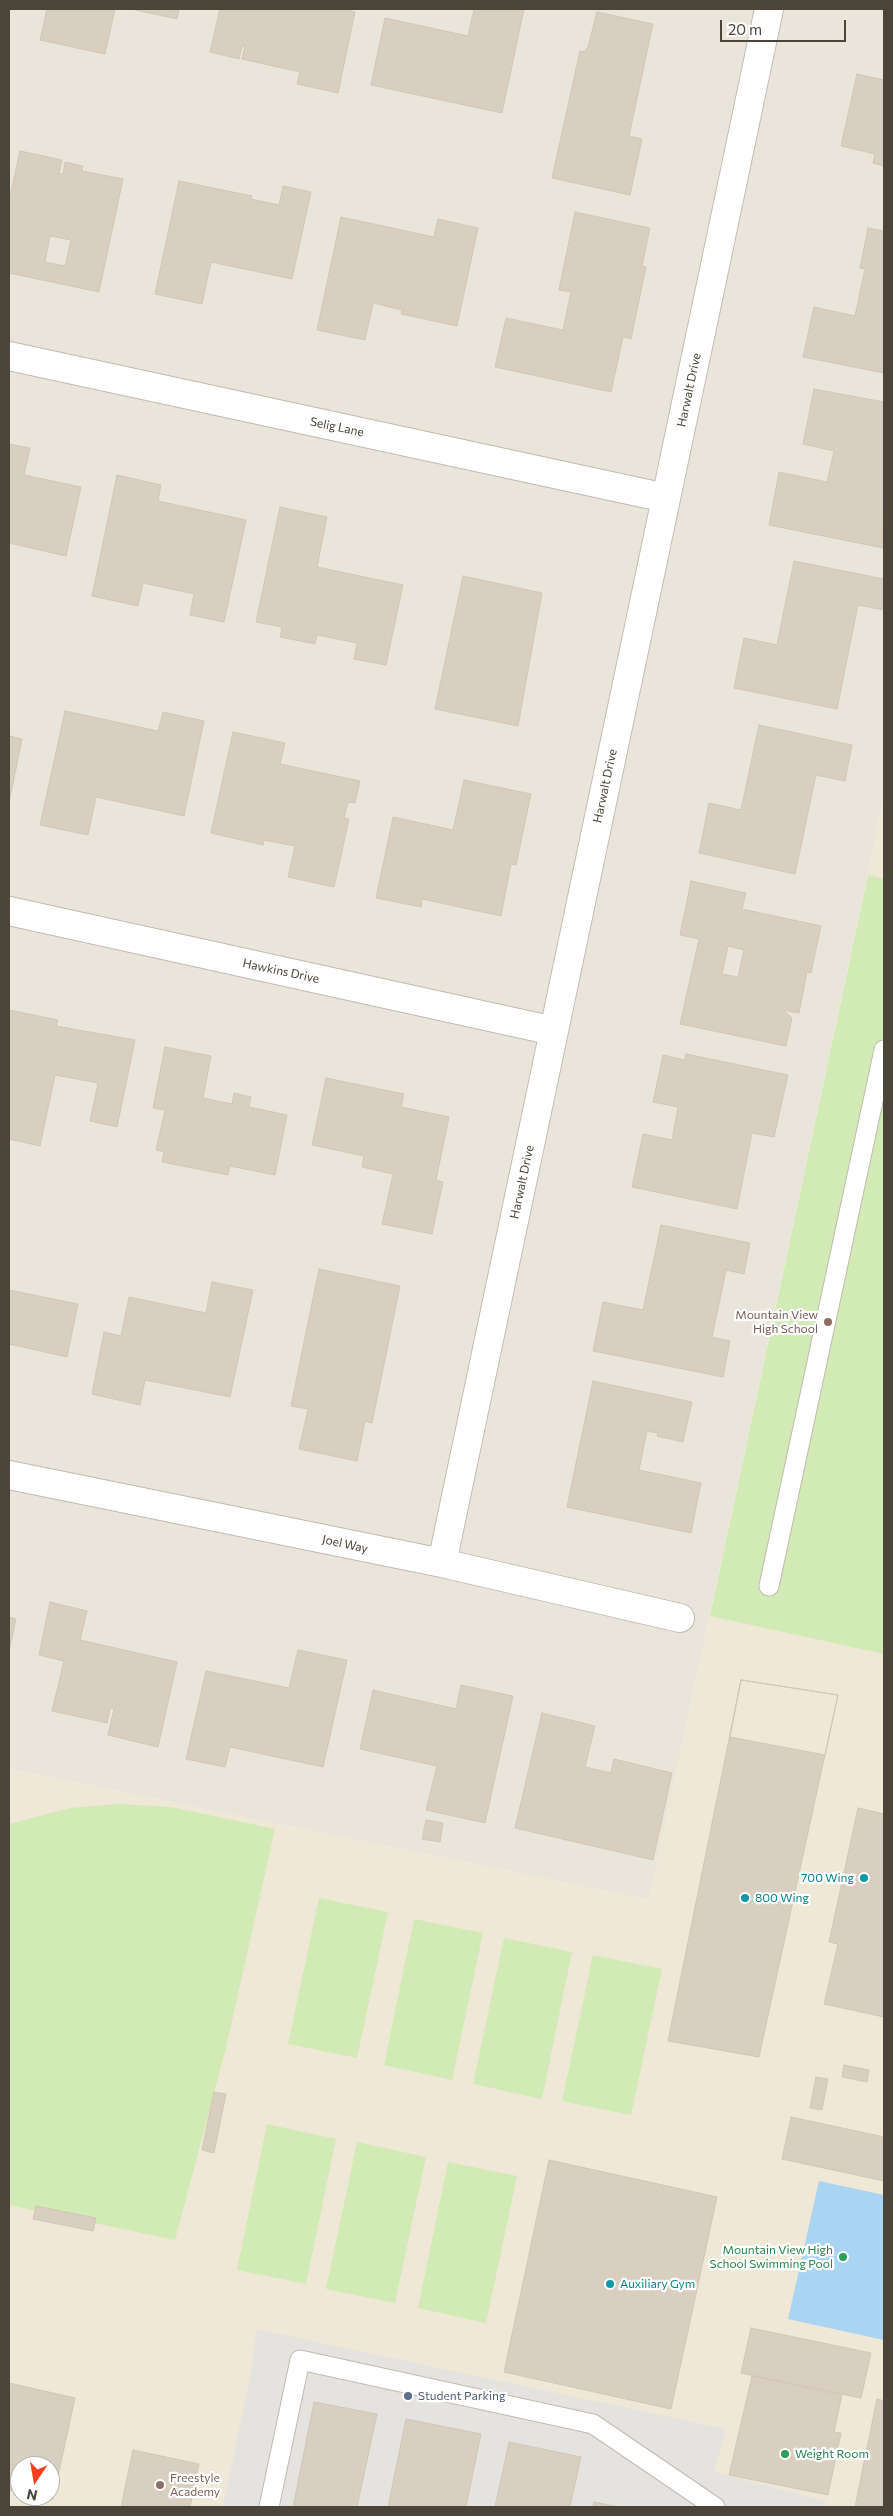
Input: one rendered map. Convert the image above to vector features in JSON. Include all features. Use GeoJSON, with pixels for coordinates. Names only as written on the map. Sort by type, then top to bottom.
{"type":"FeatureCollection","features":[{"type":"Feature","properties":{"kind":"street","name":"Harwalt Drive"},"geometry":{"type":"LineString","coordinates":[[442,1563],[769,9]]}},
{"type":"Feature","properties":{"kind":"street","name":"Selig Lane"},"geometry":{"type":"LineString","coordinates":[[9,356],[666,498]]}},
{"type":"Feature","properties":{"kind":"street","name":"Hawkins Drive"},"geometry":{"type":"LineString","coordinates":[[9,911],[554,1031]]}},
{"type":"Feature","properties":{"kind":"street","name":"Joel Way"},"geometry":{"type":"LineString","coordinates":[[9,1474],[442,1563],[680,1618]]}},
{"type":"Feature","properties":{"kind":"lane"},"geometry":{"type":"LineString","coordinates":[[769,1586],[884,1050]]}},
{"type":"Feature","properties":{"kind":"lane"},"geometry":{"type":"LineString","coordinates":[[269,2507],[300,2360],[593,2424],[716,2507]]}},
{"type":"Feature","properties":{"kind":"shaded area"},"geometry":{"type":"Polygon","coordinates":[[[9,9],[884,9],[884,797],[649,1900],[9,1769],[9,9]]]}},
{"type":"Feature","properties":{"kind":"shaded area","name":"Mountain View High School"},"geometry":{"type":"Polygon","coordinates":[[[884,797],[884,2507],[9,2507],[9,1769],[649,1900],[884,797]]]}},
{"type":"Feature","properties":{"kind":"shaded area","name":"Student Parking"},"geometry":{"type":"Polygon","coordinates":[[[256,2329],[726,2429],[714,2472],[826,2501],[825,2507],[223,2507],[253,2362],[256,2329]]]}},
{"type":"Feature","properties":{"kind":"green space"},"geometry":{"type":"Polygon","coordinates":[[[868,875],[884,879],[884,1654],[710,1616],[868,875]]]}},
{"type":"Feature","properties":{"kind":"green space"},"geometry":{"type":"Polygon","coordinates":[[[118,1804],[171,1807],[275,1829],[226,2048],[175,2240],[9,2205],[9,1824],[70,1808],[118,1804]]]}},
{"type":"Feature","properties":{"kind":"green space"},"geometry":{"type":"Polygon","coordinates":[[[319,1898],[388,1912],[357,2058],[288,2044],[319,1898]]]}},
{"type":"Feature","properties":{"kind":"green space"},"geometry":{"type":"Polygon","coordinates":[[[414,1919],[483,1933],[452,2080],[384,2065],[414,1919]]]}},
{"type":"Feature","properties":{"kind":"green space"},"geometry":{"type":"Polygon","coordinates":[[[504,1938],[572,1952],[542,2099],[473,2084],[504,1938]]]}},
{"type":"Feature","properties":{"kind":"green space"},"geometry":{"type":"Polygon","coordinates":[[[593,1955],[662,1969],[631,2115],[562,2101],[593,1955]]]}},
{"type":"Feature","properties":{"kind":"green space"},"geometry":{"type":"Polygon","coordinates":[[[267,2124],[336,2139],[306,2284],[237,2270],[267,2124]]]}},
{"type":"Feature","properties":{"kind":"green space"},"geometry":{"type":"Polygon","coordinates":[[[357,2142],[426,2157],[395,2303],[326,2289],[357,2142]]]}},
{"type":"Feature","properties":{"kind":"green space"},"geometry":{"type":"Polygon","coordinates":[[[448,2162],[517,2176],[486,2323],[418,2308],[448,2162]]]}},
{"type":"Feature","properties":{"kind":"water","name":"Mountain View High School Swimming Pool"},"geometry":{"type":"Polygon","coordinates":[[[819,2181],[884,2195],[884,2340],[788,2319],[819,2181]]]}},
{"type":"Feature","properties":{"kind":"building"},"geometry":{"type":"Polygon","coordinates":[[[47,9],[115,9],[105,54],[40,40],[47,9]]]}},
{"type":"Feature","properties":{"kind":"building"},"geometry":{"type":"Polygon","coordinates":[[[131,9],[179,9],[177,19],[131,9]]]}},
{"type":"Feature","properties":{"kind":"building"},"geometry":{"type":"Polygon","coordinates":[[[220,9],[342,9],[355,12],[338,93],[297,84],[300,72],[242,59],[245,46],[242,46],[239,59],[210,52],[220,9]]]}},
{"type":"Feature","properties":{"kind":"building"},"geometry":{"type":"Polygon","coordinates":[[[474,9],[524,9],[502,113],[371,85],[385,18],[468,36],[474,9]]]}},
{"type":"Feature","properties":{"kind":"building"},"geometry":{"type":"Polygon","coordinates":[[[597,12],[653,24],[629,136],[642,139],[630,195],[552,178],[580,51],[584,52],[588,47],[597,12]]]}},
{"type":"Feature","properties":{"kind":"building"},"geometry":{"type":"Polygon","coordinates":[[[857,74],[884,80],[884,166],[873,163],[875,154],[841,146],[857,74]]]}},
{"type":"Feature","properties":{"kind":"building"},"geometry":{"type":"Polygon","coordinates":[[[20,151],[62,160],[59,173],[63,174],[65,162],[83,166],[82,171],[123,179],[99,292],[9,273],[9,201],[20,151]],[[50,236],[45,262],[65,266],[71,240],[50,236]]]}},
{"type":"Feature","properties":{"kind":"building"},"geometry":{"type":"Polygon","coordinates":[[[179,181],[252,196],[251,199],[279,205],[283,186],[311,192],[292,279],[211,262],[202,304],[155,294],[179,181]]]}},
{"type":"Feature","properties":{"kind":"building"},"geometry":{"type":"Polygon","coordinates":[[[575,212],[650,228],[642,266],[646,267],[631,339],[623,337],[611,392],[495,367],[506,318],[563,330],[571,292],[559,290],[575,212]]]}},
{"type":"Feature","properties":{"kind":"building"},"geometry":{"type":"Polygon","coordinates":[[[341,217],[434,237],[438,219],[478,228],[457,326],[401,314],[402,310],[373,303],[365,340],[317,330],[341,217]]]}},
{"type":"Feature","properties":{"kind":"building"},"geometry":{"type":"Polygon","coordinates":[[[868,228],[884,231],[884,373],[803,357],[814,307],[855,316],[865,269],[860,268],[868,228]]]}},
{"type":"Feature","properties":{"kind":"building"},"geometry":{"type":"Polygon","coordinates":[[[814,389],[884,402],[883,548],[769,525],[779,472],[827,482],[834,451],[803,444],[814,389]]]}},
{"type":"Feature","properties":{"kind":"building"},"geometry":{"type":"Polygon","coordinates":[[[9,444],[30,448],[24,475],[81,487],[66,556],[9,543],[9,444]]]}},
{"type":"Feature","properties":{"kind":"building"},"geometry":{"type":"Polygon","coordinates":[[[117,475],[161,485],[158,501],[246,520],[224,622],[190,615],[194,594],[143,583],[138,606],[92,596],[117,475]]]}},
{"type":"Feature","properties":{"kind":"building"},"geometry":{"type":"Polygon","coordinates":[[[280,507],[327,517],[317,567],[403,585],[386,665],[354,659],[357,643],[317,635],[315,644],[280,637],[282,627],[256,622],[280,507]]]}},
{"type":"Feature","properties":{"kind":"building"},"geometry":{"type":"Polygon","coordinates":[[[794,561],[884,579],[884,610],[858,605],[837,709],[734,688],[744,638],[777,645],[794,561]]]}},
{"type":"Feature","properties":{"kind":"building"},"geometry":{"type":"Polygon","coordinates":[[[463,576],[542,593],[518,726],[435,709],[463,576]]]}},
{"type":"Feature","properties":{"kind":"building"},"geometry":{"type":"Polygon","coordinates":[[[65,711],[158,731],[163,712],[204,721],[184,816],[96,797],[88,835],[40,825],[65,711]]]}},
{"type":"Feature","properties":{"kind":"building"},"geometry":{"type":"Polygon","coordinates":[[[759,725],[852,745],[845,781],[816,775],[795,874],[699,853],[709,803],[741,810],[759,725]]]}},
{"type":"Feature","properties":{"kind":"building"},"geometry":{"type":"Polygon","coordinates":[[[233,732],[285,743],[280,764],[360,781],[355,803],[348,802],[344,818],[349,819],[334,887],[288,877],[295,846],[264,840],[263,845],[211,833],[233,732]]]}},
{"type":"Feature","properties":{"kind":"building"},"geometry":{"type":"Polygon","coordinates":[[[9,736],[22,739],[9,803],[9,736]]]}},
{"type":"Feature","properties":{"kind":"building"},"geometry":{"type":"Polygon","coordinates":[[[464,780],[531,794],[516,865],[511,864],[501,916],[422,899],[421,907],[376,898],[393,817],[453,830],[464,780]]]}},
{"type":"Feature","properties":{"kind":"building"},"geometry":{"type":"Polygon","coordinates":[[[691,881],[746,893],[742,909],[821,926],[811,973],[807,972],[799,1013],[783,1010],[792,1018],[786,1046],[680,1024],[699,939],[680,935],[691,881]],[[728,946],[722,974],[738,977],[744,950],[728,946]]]}},
{"type":"Feature","properties":{"kind":"building"},"geometry":{"type":"Polygon","coordinates":[[[9,1010],[58,1020],[56,1026],[135,1040],[117,1127],[90,1121],[98,1083],[55,1075],[40,1146],[9,1139],[9,1010]]]}},
{"type":"Feature","properties":{"kind":"building"},"geometry":{"type":"Polygon","coordinates":[[[165,1047],[211,1056],[203,1098],[232,1104],[234,1093],[251,1097],[249,1107],[287,1115],[275,1175],[230,1166],[228,1175],[162,1162],[164,1152],[156,1150],[165,1110],[153,1108],[165,1047]]]}},
{"type":"Feature","properties":{"kind":"building"},"geometry":{"type":"Polygon","coordinates":[[[686,1054],[788,1075],[774,1137],[752,1133],[737,1209],[632,1187],[643,1134],[672,1140],[678,1107],[653,1102],[663,1055],[685,1060],[686,1054]]]}},
{"type":"Feature","properties":{"kind":"building"},"geometry":{"type":"Polygon","coordinates":[[[326,1078],[404,1094],[401,1107],[449,1117],[436,1180],[443,1182],[432,1234],[382,1224],[393,1174],[362,1167],[364,1156],[312,1145],[326,1078]]]}},
{"type":"Feature","properties":{"kind":"building"},"geometry":{"type":"Polygon","coordinates":[[[661,1225],[750,1243],[744,1274],[726,1270],[712,1337],[730,1341],[723,1377],[593,1351],[603,1302],[643,1310],[661,1225]]]}},
{"type":"Feature","properties":{"kind":"building"},"geometry":{"type":"Polygon","coordinates":[[[319,1269],[400,1286],[372,1423],[365,1421],[357,1461],[299,1449],[308,1409],[291,1406],[319,1269]]]}},
{"type":"Feature","properties":{"kind":"building"},"geometry":{"type":"Polygon","coordinates":[[[212,1282],[253,1290],[230,1397],[145,1380],[140,1405],[92,1394],[104,1332],[121,1336],[129,1297],[206,1313],[212,1282]]]}},
{"type":"Feature","properties":{"kind":"building"},"geometry":{"type":"Polygon","coordinates":[[[9,1290],[78,1304],[67,1357],[9,1344],[9,1290]]]}},
{"type":"Feature","properties":{"kind":"building"},"geometry":{"type":"Polygon","coordinates":[[[593,1381],[692,1402],[683,1442],[657,1436],[658,1433],[647,1431],[639,1470],[701,1483],[691,1533],[567,1507],[593,1381]]]}},
{"type":"Feature","properties":{"kind":"building"},"geometry":{"type":"Polygon","coordinates":[[[50,1602],[87,1611],[80,1640],[177,1662],[158,1747],[108,1735],[114,1709],[110,1708],[107,1723],[52,1711],[64,1661],[39,1655],[50,1602]]]}},
{"type":"Feature","properties":{"kind":"building"},"geometry":{"type":"Polygon","coordinates":[[[9,1617],[16,1619],[9,1651],[9,1617]]]}},
{"type":"Feature","properties":{"kind":"building"},"geometry":{"type":"Polygon","coordinates":[[[298,1650],[347,1660],[323,1767],[230,1747],[225,1767],[186,1759],[206,1671],[289,1688],[298,1650]]]}},
{"type":"Feature","properties":{"kind":"building","name":"800 Wing"},"geometry":{"type":"Polygon","coordinates":[[[741,1680],[838,1695],[759,2057],[668,2041],[741,1680]]]}},
{"type":"Feature","properties":{"kind":"building"},"geometry":{"type":"Polygon","coordinates":[[[741,1680],[838,1695],[825,1755],[730,1737],[741,1680]]]}},
{"type":"Feature","properties":{"kind":"building"},"geometry":{"type":"Polygon","coordinates":[[[461,1685],[513,1696],[485,1823],[426,1810],[437,1766],[360,1749],[373,1690],[456,1709],[461,1685]]]}},
{"type":"Feature","properties":{"kind":"building"},"geometry":{"type":"Polygon","coordinates":[[[542,1713],[595,1726],[585,1767],[611,1773],[614,1759],[672,1773],[653,1860],[515,1828],[542,1713]]]}},
{"type":"Feature","properties":{"kind":"building","name":"700 Wing"},"geometry":{"type":"Polygon","coordinates":[[[858,1808],[884,1814],[884,2017],[824,2004],[838,1944],[829,1942],[858,1808]]]}},
{"type":"Feature","properties":{"kind":"building"},"geometry":{"type":"Polygon","coordinates":[[[426,1820],[443,1823],[440,1842],[422,1839],[426,1820]]]}},
{"type":"Feature","properties":{"kind":"building"},"geometry":{"type":"Polygon","coordinates":[[[844,2065],[869,2070],[867,2082],[842,2077],[844,2065]]]}},
{"type":"Feature","properties":{"kind":"building"},"geometry":{"type":"Polygon","coordinates":[[[816,2077],[828,2079],[822,2110],[810,2108],[816,2077]]]}},
{"type":"Feature","properties":{"kind":"building"},"geometry":{"type":"Polygon","coordinates":[[[214,2092],[226,2094],[214,2153],[202,2150],[214,2092]]]}},
{"type":"Feature","properties":{"kind":"building"},"geometry":{"type":"Polygon","coordinates":[[[791,2117],[884,2137],[884,2181],[782,2159],[791,2117]]]}},
{"type":"Feature","properties":{"kind":"building","name":"Auxiliary Gym"},"geometry":{"type":"Polygon","coordinates":[[[549,2160],[717,2197],[671,2409],[504,2372],[549,2160]]]}},
{"type":"Feature","properties":{"kind":"building"},"geometry":{"type":"Polygon","coordinates":[[[36,2206],[96,2218],[93,2231],[33,2219],[36,2206]]]}},
{"type":"Feature","properties":{"kind":"building"},"geometry":{"type":"Polygon","coordinates":[[[751,2328],[871,2353],[861,2398],[741,2373],[751,2328]]]}},
{"type":"Feature","properties":{"kind":"building","name":"Weight Room"},"geometry":{"type":"Polygon","coordinates":[[[752,2376],[842,2395],[834,2432],[841,2433],[828,2495],[729,2475],[752,2376]]]}},
{"type":"Feature","properties":{"kind":"building"},"geometry":{"type":"Polygon","coordinates":[[[9,2383],[75,2398],[60,2467],[60,2456],[10,2456],[9,2490],[9,2383]]]}},
{"type":"Feature","properties":{"kind":"building"},"geometry":{"type":"Polygon","coordinates":[[[877,2399],[884,2401],[884,2507],[855,2507],[877,2399]]]}},
{"type":"Feature","properties":{"kind":"building"},"geometry":{"type":"Polygon","coordinates":[[[314,2402],[377,2414],[357,2507],[293,2507],[314,2402]]]}},
{"type":"Feature","properties":{"kind":"building"},"geometry":{"type":"Polygon","coordinates":[[[406,2419],[481,2434],[466,2507],[388,2507],[406,2419]]]}},
{"type":"Feature","properties":{"kind":"building"},"geometry":{"type":"Polygon","coordinates":[[[509,2442],[581,2457],[570,2507],[495,2507],[509,2442]]]}},
{"type":"Feature","properties":{"kind":"building","name":"Freestyle Academy"},"geometry":{"type":"Polygon","coordinates":[[[133,2450],[199,2464],[190,2507],[121,2507],[133,2450]]]}},
{"type":"Feature","properties":{"kind":"building"},"geometry":{"type":"Polygon","coordinates":[[[594,2502],[619,2507],[593,2507],[594,2502]]]}},
{"type":"Feature","properties":{"kind":"place","name":"Mountain View High School"},"geometry":{"type":"Point","coordinates":[828,1322]}},
{"type":"Feature","properties":{"kind":"place","name":"700 Wing"},"geometry":{"type":"Point","coordinates":[864,1878]}},
{"type":"Feature","properties":{"kind":"place","name":"800 Wing"},"geometry":{"type":"Point","coordinates":[745,1898]}},
{"type":"Feature","properties":{"kind":"place","name":"Mountain View High School Swimming Pool"},"geometry":{"type":"Point","coordinates":[843,2257]}},
{"type":"Feature","properties":{"kind":"place","name":"Auxiliary Gym"},"geometry":{"type":"Point","coordinates":[610,2284]}},
{"type":"Feature","properties":{"kind":"place","name":"Student Parking"},"geometry":{"type":"Point","coordinates":[408,2396]}},
{"type":"Feature","properties":{"kind":"place","name":"Weight Room"},"geometry":{"type":"Point","coordinates":[785,2454]}},
{"type":"Feature","properties":{"kind":"place","name":"Freestyle Academy"},"geometry":{"type":"Point","coordinates":[160,2485]}}]}
